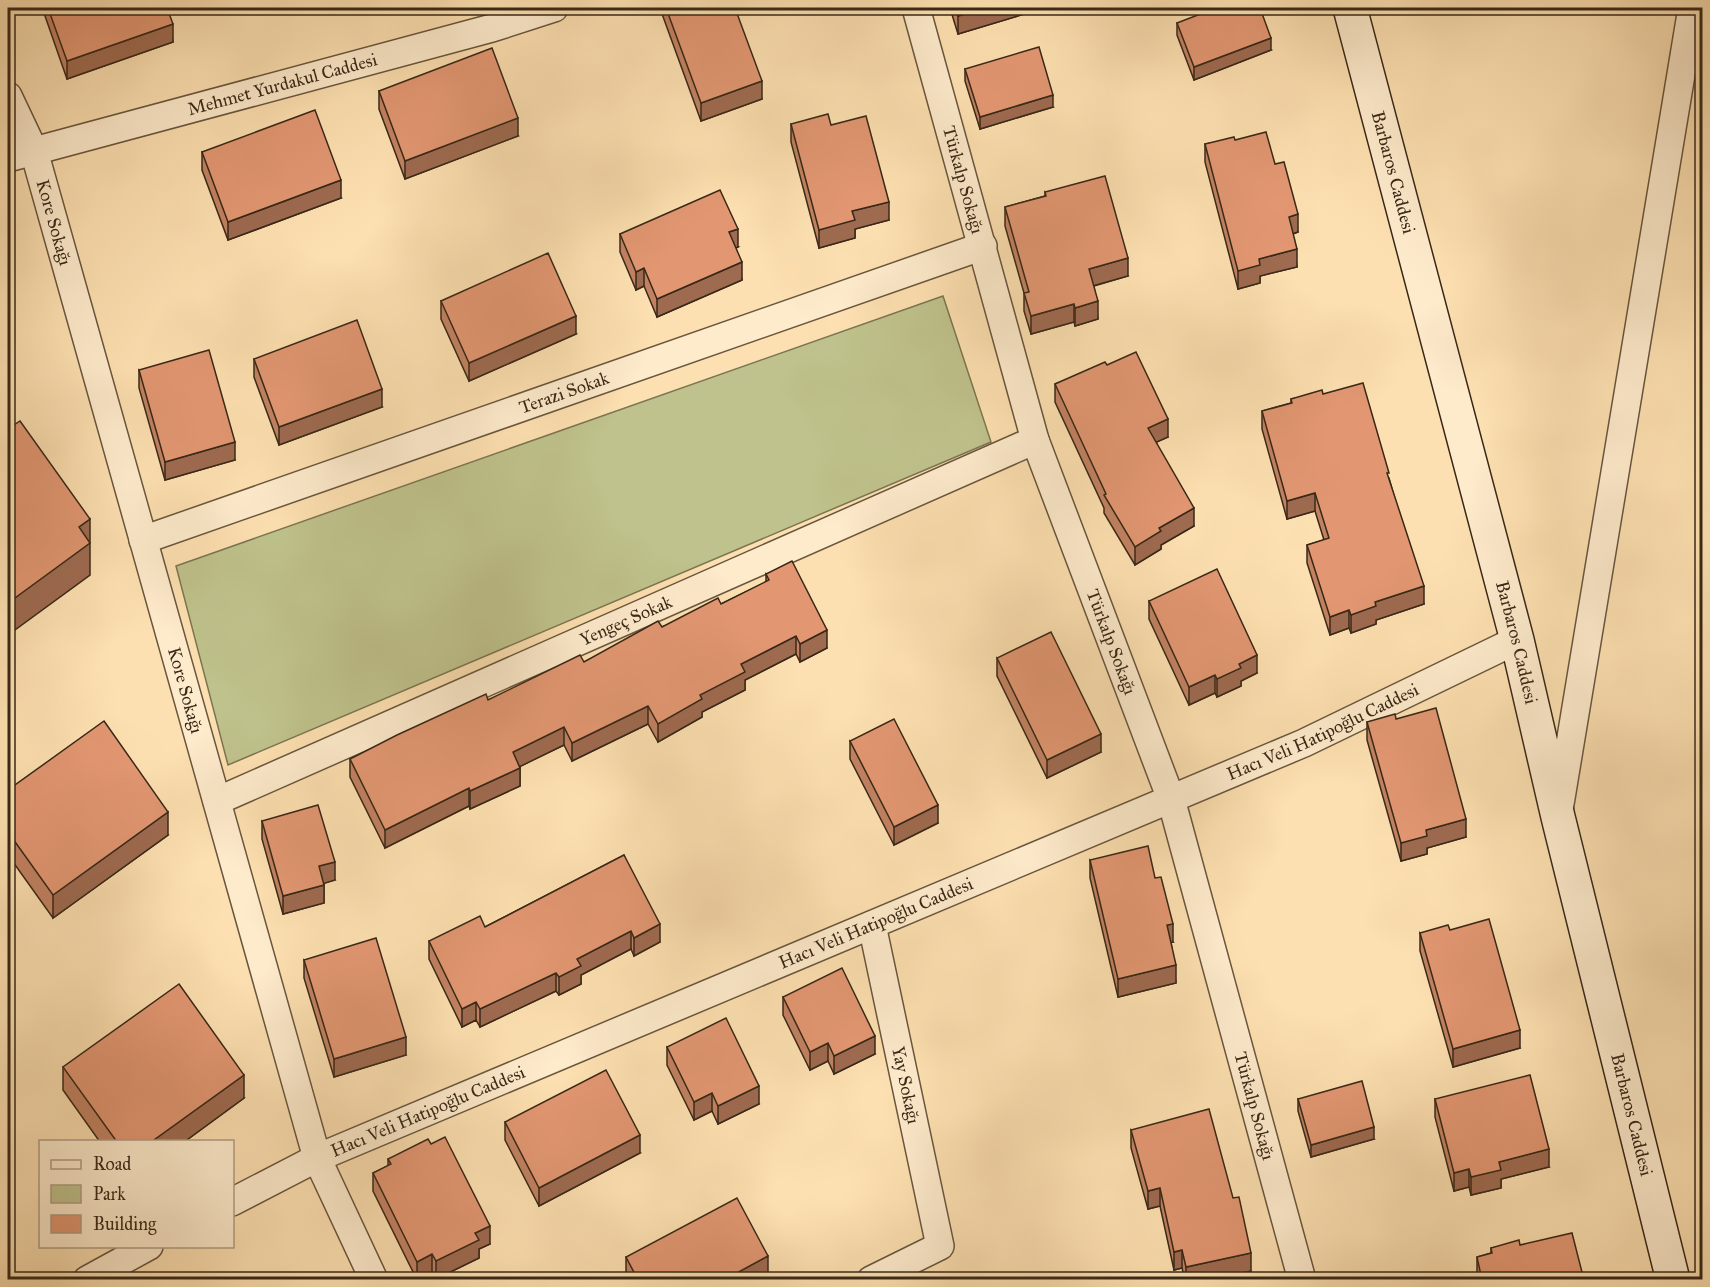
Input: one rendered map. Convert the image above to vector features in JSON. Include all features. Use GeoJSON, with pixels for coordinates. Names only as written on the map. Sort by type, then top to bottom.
{"type":"FeatureCollection","features":[{"type":"Feature","properties":{"kind":"street","name":"Mehmet Yurdakul Caddesi"},"geometry":{"type":"LineString","coordinates":[[8,159],[492,28],[554,8]]}},
{"type":"Feature","properties":{"kind":"street","name":"Türkalp Sokağı"},"geometry":{"type":"LineString","coordinates":[[916,8],[1035,440],[1171,799],[1302,1280]]}},
{"type":"Feature","properties":{"kind":"street","name":"Barbaros Caddesi"},"geometry":{"type":"LineString","coordinates":[[1350,8],[1517,640],[1558,817],[1673,1280]]}},
{"type":"Feature","properties":{"kind":"street"},"geometry":{"type":"LineString","coordinates":[[1558,817],[1692,8]]}},
{"type":"Feature","properties":{"kind":"street","name":"Kore Sokağı"},"geometry":{"type":"LineString","coordinates":[[8,96],[34,152],[317,1158],[374,1280]]}},
{"type":"Feature","properties":{"kind":"street","name":"Terazi Sokak"},"geometry":{"type":"LineString","coordinates":[[143,540],[983,246]]}},
{"type":"Feature","properties":{"kind":"street","name":"Yengeç Sokak"},"geometry":{"type":"LineString","coordinates":[[217,801],[1035,440]]}},
{"type":"Feature","properties":{"kind":"street","name":"Hacı Veli Hatipoğlu Caddesi"},"geometry":{"type":"LineString","coordinates":[[234,1202],[317,1158],[1304,742],[1517,640]]}},
{"type":"Feature","properties":{"kind":"street","name":"Yay Sokağı"},"geometry":{"type":"LineString","coordinates":[[871,1280],[940,1246],[872,925]]}},
{"type":"Feature","properties":{"kind":"street"},"geometry":{"type":"LineString","coordinates":[[87,1280],[145,1248]]}},
{"type":"Feature","properties":{"kind":"green space"},"geometry":{"type":"Polygon","coordinates":[[[943,296],[991,442],[228,765],[176,566],[943,296]]]}},
{"type":"Feature","properties":{"kind":"building"},"geometry":{"type":"Polygon","coordinates":[[[48,8],[167,8],[173,24],[67,61],[48,8]]]}},
{"type":"Feature","properties":{"kind":"building"},"geometry":{"type":"Polygon","coordinates":[[[666,8],[735,8],[762,81],[701,103],[666,8]]]}},
{"type":"Feature","properties":{"kind":"building"},"geometry":{"type":"Polygon","coordinates":[[[955,8],[986,8],[958,16],[955,8]]]}},
{"type":"Feature","properties":{"kind":"building"},"geometry":{"type":"Polygon","coordinates":[[[1216,8],[1260,8],[1271,38],[1194,67],[1177,23],[1216,8]]]}},
{"type":"Feature","properties":{"kind":"building"},"geometry":{"type":"Polygon","coordinates":[[[1039,47],[1053,95],[980,117],[965,69],[1039,47]]]}},
{"type":"Feature","properties":{"kind":"building"},"geometry":{"type":"Polygon","coordinates":[[[492,48],[518,118],[405,161],[379,91],[492,48]]]}},
{"type":"Feature","properties":{"kind":"building"},"geometry":{"type":"Polygon","coordinates":[[[315,110],[341,180],[228,222],[202,152],[315,110]]]}},
{"type":"Feature","properties":{"kind":"building"},"geometry":{"type":"Polygon","coordinates":[[[828,114],[831,125],[866,116],[889,202],[852,211],[855,220],[819,230],[791,124],[828,114]]]}},
{"type":"Feature","properties":{"kind":"building"},"geometry":{"type":"Polygon","coordinates":[[[1266,132],[1275,164],[1284,162],[1298,214],[1289,217],[1297,249],[1259,259],[1260,265],[1238,271],[1205,144],[1234,137],[1235,140],[1266,132]]]}},
{"type":"Feature","properties":{"kind":"building"},"geometry":{"type":"Polygon","coordinates":[[[1105,176],[1128,258],[1089,269],[1098,301],[1075,308],[1074,304],[1031,316],[1024,293],[1029,292],[1005,207],[1046,196],[1045,192],[1105,176]]]}},
{"type":"Feature","properties":{"kind":"building"},"geometry":{"type":"Polygon","coordinates":[[[720,190],[738,229],[729,232],[742,262],[657,299],[644,268],[636,272],[620,234],[720,190]]]}},
{"type":"Feature","properties":{"kind":"building"},"geometry":{"type":"Polygon","coordinates":[[[548,253],[576,316],[469,363],[441,301],[548,253]]]}},
{"type":"Feature","properties":{"kind":"building"},"geometry":{"type":"Polygon","coordinates":[[[357,320],[382,389],[279,427],[254,359],[357,320]]]}},
{"type":"Feature","properties":{"kind":"building"},"geometry":{"type":"Polygon","coordinates":[[[209,350],[235,442],[165,462],[139,370],[209,350]]]}},
{"type":"Feature","properties":{"kind":"building"},"geometry":{"type":"Polygon","coordinates":[[[1136,352],[1168,419],[1148,428],[1194,508],[1159,528],[1161,531],[1135,547],[1104,495],[1106,494],[1055,384],[1105,362],[1107,365],[1136,352]]]}},
{"type":"Feature","properties":{"kind":"building"},"geometry":{"type":"Polygon","coordinates":[[[1363,383],[1389,473],[1387,473],[1424,586],[1375,602],[1376,606],[1351,615],[1349,610],[1330,617],[1307,545],[1329,538],[1315,493],[1287,501],[1262,411],[1292,403],[1291,399],[1322,390],[1323,394],[1363,383]]]}},
{"type":"Feature","properties":{"kind":"building"},"geometry":{"type":"Polygon","coordinates":[[[20,421],[90,519],[79,527],[90,543],[8,603],[8,429],[20,421]]]}},
{"type":"Feature","properties":{"kind":"building"},"geometry":{"type":"Polygon","coordinates":[[[792,561],[827,630],[800,644],[796,636],[741,664],[745,672],[700,695],[702,699],[658,724],[648,706],[572,743],[564,727],[513,752],[520,768],[470,791],[469,788],[385,830],[350,759],[486,694],[488,700],[580,655],[584,662],[658,621],[662,627],[718,598],[721,604],[769,580],[766,574],[792,561]]]}},
{"type":"Feature","properties":{"kind":"building"},"geometry":{"type":"Polygon","coordinates":[[[1217,569],[1257,655],[1239,664],[1241,668],[1217,679],[1215,675],[1189,687],[1149,601],[1217,569]]]}},
{"type":"Feature","properties":{"kind":"building"},"geometry":{"type":"Polygon","coordinates":[[[1051,632],[1101,734],[1047,760],[997,658],[1051,632]]]}},
{"type":"Feature","properties":{"kind":"building"},"geometry":{"type":"Polygon","coordinates":[[[1436,708],[1466,819],[1426,830],[1427,836],[1401,843],[1367,722],[1395,714],[1396,719],[1436,708]]]}},
{"type":"Feature","properties":{"kind":"building"},"geometry":{"type":"Polygon","coordinates":[[[894,719],[938,805],[894,827],[850,741],[894,719]]]}},
{"type":"Feature","properties":{"kind":"building"},"geometry":{"type":"Polygon","coordinates":[[[104,721],[168,812],[53,895],[8,832],[8,790],[104,721]]]}},
{"type":"Feature","properties":{"kind":"building"},"geometry":{"type":"Polygon","coordinates":[[[318,805],[335,862],[319,866],[324,885],[283,896],[262,821],[318,805]]]}},
{"type":"Feature","properties":{"kind":"building"},"geometry":{"type":"Polygon","coordinates":[[[1148,846],[1155,878],[1161,877],[1173,924],[1167,925],[1176,965],[1118,979],[1090,860],[1148,846]]]}},
{"type":"Feature","properties":{"kind":"building"},"geometry":{"type":"Polygon","coordinates":[[[624,855],[660,924],[634,938],[631,931],[577,959],[581,966],[559,977],[556,973],[480,1009],[476,1002],[462,1009],[429,941],[480,916],[485,927],[624,855]]]}},
{"type":"Feature","properties":{"kind":"building"},"geometry":{"type":"Polygon","coordinates":[[[1489,919],[1520,1030],[1453,1049],[1420,933],[1448,925],[1450,930],[1489,919]]]}},
{"type":"Feature","properties":{"kind":"building"},"geometry":{"type":"Polygon","coordinates":[[[376,938],[406,1037],[334,1059],[304,960],[376,938]]]}},
{"type":"Feature","properties":{"kind":"building"},"geometry":{"type":"Polygon","coordinates":[[[842,968],[875,1036],[834,1056],[828,1043],[810,1052],[783,997],[842,968]]]}},
{"type":"Feature","properties":{"kind":"building"},"geometry":{"type":"Polygon","coordinates":[[[179,984],[244,1075],[154,1140],[116,1140],[63,1067],[179,984]]]}},
{"type":"Feature","properties":{"kind":"building"},"geometry":{"type":"Polygon","coordinates":[[[726,1018],[759,1086],[718,1106],[712,1093],[694,1102],[667,1047],[726,1018]]]}},
{"type":"Feature","properties":{"kind":"building"},"geometry":{"type":"Polygon","coordinates":[[[606,1070],[640,1135],[539,1188],[505,1122],[606,1070]]]}},
{"type":"Feature","properties":{"kind":"building"},"geometry":{"type":"Polygon","coordinates":[[[1530,1075],[1549,1149],[1499,1162],[1501,1170],[1471,1177],[1469,1169],[1454,1173],[1435,1099],[1530,1075]]]}},
{"type":"Feature","properties":{"kind":"building"},"geometry":{"type":"Polygon","coordinates":[[[1362,1081],[1374,1127],[1311,1145],[1298,1099],[1362,1081]]]}},
{"type":"Feature","properties":{"kind":"building"},"geometry":{"type":"Polygon","coordinates":[[[1209,1109],[1233,1198],[1239,1197],[1251,1253],[1186,1267],[1182,1250],[1174,1252],[1160,1188],[1148,1191],[1131,1130],[1209,1109]]]}},
{"type":"Feature","properties":{"kind":"building"},"geometry":{"type":"Polygon","coordinates":[[[445,1137],[490,1226],[475,1233],[479,1240],[436,1261],[432,1254],[417,1262],[373,1173],[391,1164],[388,1159],[428,1139],[431,1144],[445,1137]]]}},
{"type":"Feature","properties":{"kind":"building"},"geometry":{"type":"Polygon","coordinates":[[[737,1198],[768,1256],[733,1275],[736,1280],[638,1280],[626,1257],[737,1198]]]}},
{"type":"Feature","properties":{"kind":"building"},"geometry":{"type":"Polygon","coordinates":[[[1572,1233],[1584,1280],[1482,1280],[1477,1257],[1492,1253],[1491,1248],[1519,1240],[1520,1245],[1572,1233]]]}}]}
